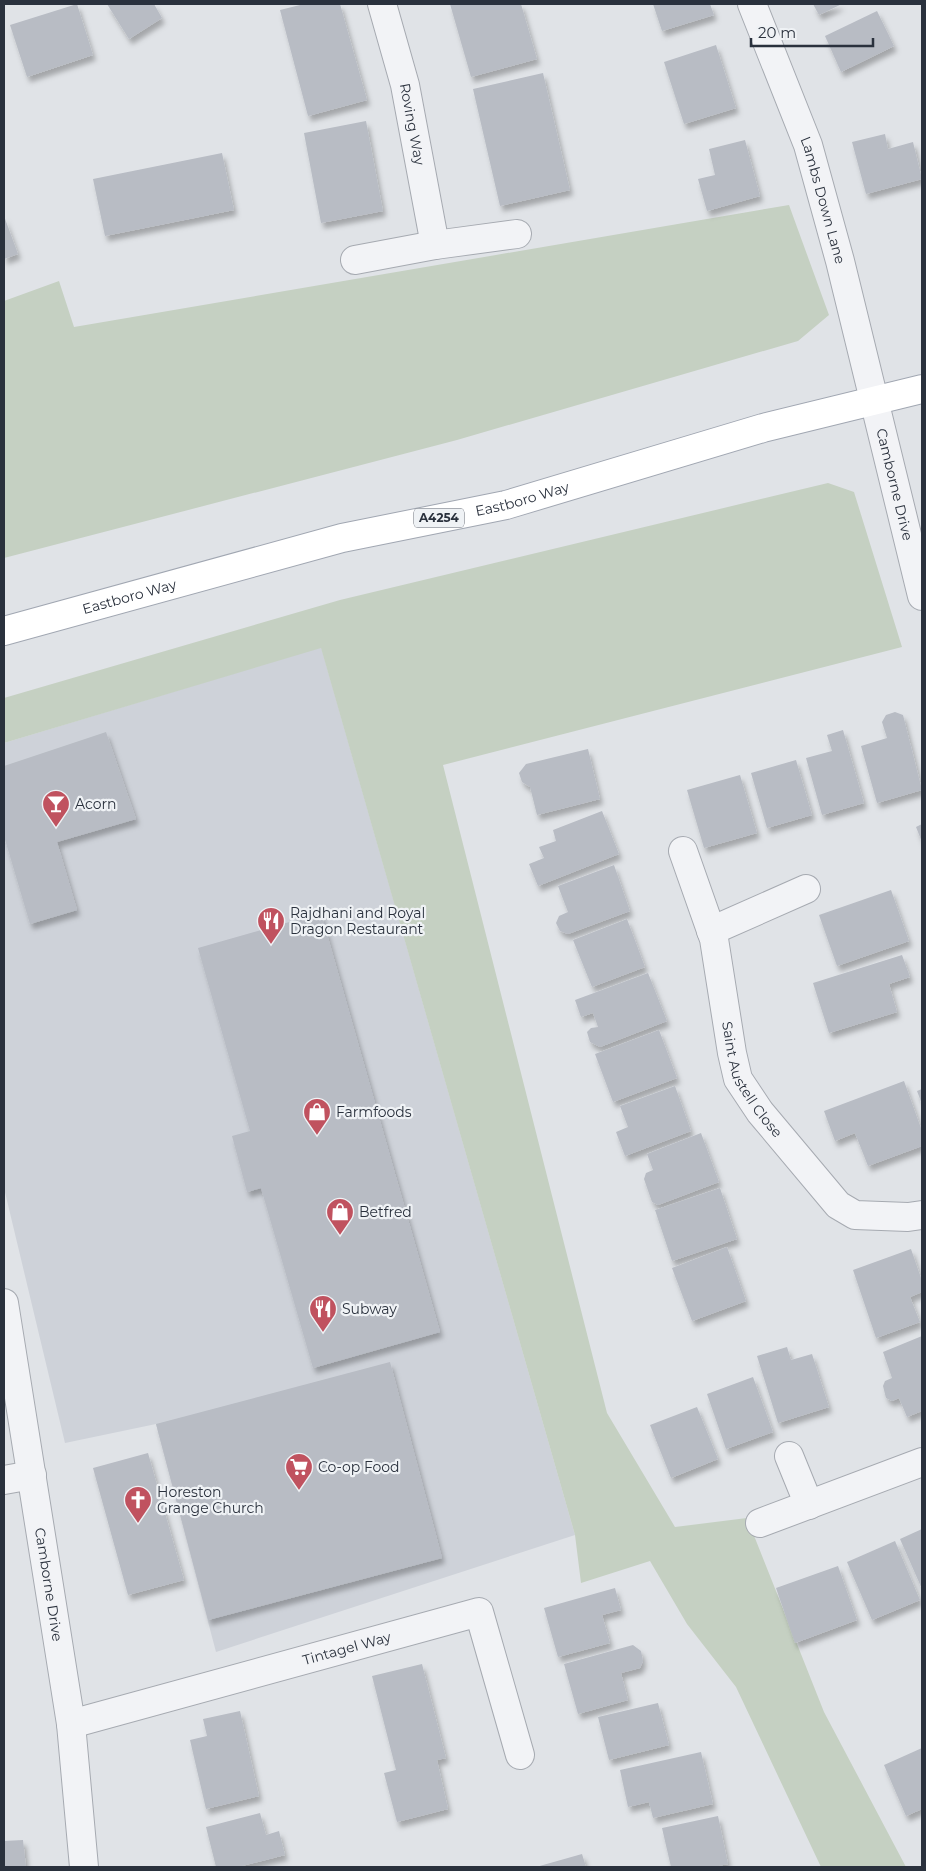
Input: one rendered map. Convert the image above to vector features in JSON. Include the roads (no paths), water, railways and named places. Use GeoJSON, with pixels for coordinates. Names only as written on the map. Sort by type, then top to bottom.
{"type":"FeatureCollection","features":[{"type":"Feature","properties":{"kind":"main road","name":"Eastboro Way"},"geometry":{"type":"LineString","coordinates":[[4,631],[342,538],[506,505],[764,428],[922,389]]}},
{"type":"Feature","properties":{"kind":"street","name":"Roving Way"},"geometry":{"type":"LineString","coordinates":[[382,4],[405,85],[434,245]]}},
{"type":"Feature","properties":{"kind":"street","name":"Lambs Down Lane"},"geometry":{"type":"LineString","coordinates":[[752,4],[808,145],[840,262],[873,402]]}},
{"type":"Feature","properties":{"kind":"street"},"geometry":{"type":"LineString","coordinates":[[356,260],[434,245],[517,234]]}},
{"type":"Feature","properties":{"kind":"street","name":"Camborne Drive"},"geometry":{"type":"LineString","coordinates":[[873,402],[922,596]]}},
{"type":"Feature","properties":{"kind":"street","name":"Saint Austell Close"},"geometry":{"type":"LineString","coordinates":[[683,851],[711,931],[738,1079],[760,1112],[838,1205],[855,1214],[908,1217],[922,1215]]}},
{"type":"Feature","properties":{"kind":"street"},"geometry":{"type":"LineString","coordinates":[[711,931],[806,889]]}},
{"type":"Feature","properties":{"kind":"street","name":"Camborne Drive"},"geometry":{"type":"LineString","coordinates":[[4,1303],[71,1724],[84,1867]]}},
{"type":"Feature","properties":{"kind":"street"},"geometry":{"type":"LineString","coordinates":[[789,1456],[809,1505]]}},
{"type":"Feature","properties":{"kind":"street"},"geometry":{"type":"LineString","coordinates":[[760,1523],[922,1462]]}},
{"type":"Feature","properties":{"kind":"street"},"geometry":{"type":"LineString","coordinates":[[4,1480],[32,1475]]}},
{"type":"Feature","properties":{"kind":"street","name":"Tintagel Way"},"geometry":{"type":"LineString","coordinates":[[71,1724],[479,1612],[520,1755]]}},
{"type":"Feature","properties":{"kind":"place","name":"Acorn"},"geometry":{"type":"Point","coordinates":[56,828]}},
{"type":"Feature","properties":{"kind":"place","name":"Rajdhani and Royal Dragon Restaurant"},"geometry":{"type":"Point","coordinates":[271,945]}},
{"type":"Feature","properties":{"kind":"place","name":"Farmfoods"},"geometry":{"type":"Point","coordinates":[317,1136]}},
{"type":"Feature","properties":{"kind":"place","name":"Betfred"},"geometry":{"type":"Point","coordinates":[340,1236]}},
{"type":"Feature","properties":{"kind":"place","name":"Subway"},"geometry":{"type":"Point","coordinates":[323,1333]}},
{"type":"Feature","properties":{"kind":"place","name":"Co-op Food"},"geometry":{"type":"Point","coordinates":[299,1491]}},
{"type":"Feature","properties":{"kind":"place","name":"Horeston Grange Church"},"geometry":{"type":"Point","coordinates":[138,1524]}}]}
